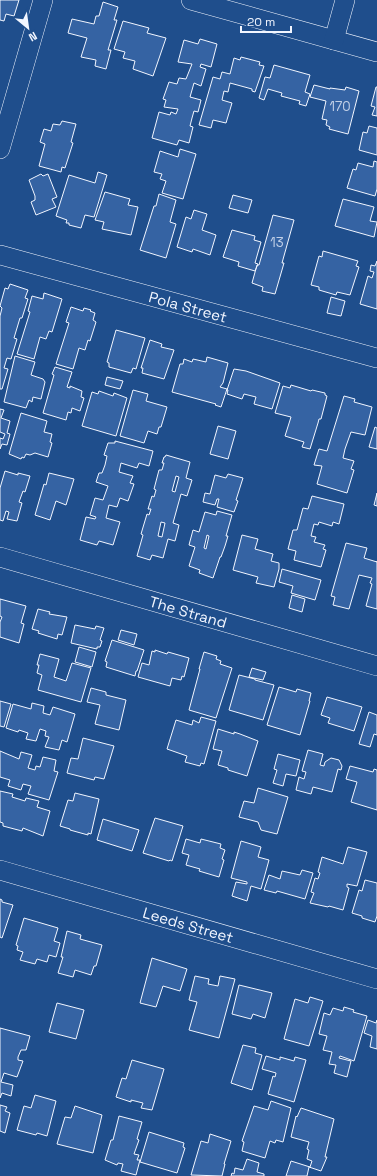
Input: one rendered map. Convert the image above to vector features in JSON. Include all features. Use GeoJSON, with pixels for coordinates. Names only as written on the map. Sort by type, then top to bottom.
{"type":"FeatureCollection","features":[{"type":"Feature","properties":{"kind":"street"},"geometry":{"type":"LineString","coordinates":[[0,149],[43,0]]}},
{"type":"Feature","properties":{"kind":"street"},"geometry":{"type":"LineString","coordinates":[[191,0],[377,52]]}},
{"type":"Feature","properties":{"kind":"street"},"geometry":{"type":"LineString","coordinates":[[334,40],[345,0]]}},
{"type":"Feature","properties":{"kind":"street","name":"Pola Street"},"geometry":{"type":"LineString","coordinates":[[0,255],[377,358]]}},
{"type":"Feature","properties":{"kind":"street","name":"The Strand"},"geometry":{"type":"LineString","coordinates":[[0,557],[377,666]]}},
{"type":"Feature","properties":{"kind":"street","name":"Leeds Street"},"geometry":{"type":"LineString","coordinates":[[0,870],[377,979]]}},
{"type":"Feature","properties":{"kind":"building"},"geometry":{"type":"Polygon","coordinates":[[[0,0],[19,0],[14,16],[6,14],[4,21],[0,20],[0,0]]]}},
{"type":"Feature","properties":{"kind":"building"},"geometry":{"type":"Polygon","coordinates":[[[103,2],[118,7],[114,20],[117,20],[108,50],[111,50],[106,69],[95,66],[96,60],[81,57],[87,38],[68,33],[72,19],[94,24],[96,16],[99,16],[103,2]]]}},
{"type":"Feature","properties":{"kind":"building"},"geometry":{"type":"Polygon","coordinates":[[[123,21],[149,28],[147,33],[166,38],[153,76],[133,69],[135,61],[123,58],[125,52],[114,49],[123,21]]]}},
{"type":"Feature","properties":{"kind":"building"},"geometry":{"type":"Polygon","coordinates":[[[200,39],[217,44],[211,67],[201,64],[200,67],[206,69],[201,86],[194,83],[190,97],[201,100],[198,112],[194,111],[192,118],[190,126],[193,127],[189,143],[179,140],[177,145],[152,138],[159,112],[170,115],[171,112],[176,114],[178,109],[164,107],[166,100],[163,99],[169,82],[177,84],[179,78],[186,79],[192,64],[178,62],[184,40],[198,44],[200,39]]]}},
{"type":"Feature","properties":{"kind":"building"},"geometry":{"type":"Polygon","coordinates":[[[241,57],[260,62],[259,65],[264,66],[255,92],[252,91],[252,89],[230,83],[228,92],[224,91],[222,100],[232,103],[226,123],[213,120],[211,128],[199,125],[213,77],[220,79],[222,72],[230,74],[234,58],[240,60],[241,57]]]}},
{"type":"Feature","properties":{"kind":"building"},"geometry":{"type":"Polygon","coordinates":[[[274,65],[310,75],[305,92],[310,94],[306,106],[299,104],[300,101],[281,96],[282,93],[268,89],[264,100],[259,98],[265,77],[270,78],[274,65]]]}},
{"type":"Feature","properties":{"kind":"building"},"geometry":{"type":"Polygon","coordinates":[[[314,85],[330,89],[345,90],[346,87],[359,91],[348,134],[329,129],[330,127],[326,125],[327,120],[322,119],[326,101],[310,97],[314,85]]]}},
{"type":"Feature","properties":{"kind":"building"},"geometry":{"type":"Polygon","coordinates":[[[376,87],[377,116],[372,115],[375,107],[371,106],[376,87]]]}},
{"type":"Feature","properties":{"kind":"building"},"geometry":{"type":"Polygon","coordinates":[[[62,121],[76,124],[71,142],[73,143],[65,168],[62,167],[61,172],[39,166],[45,144],[40,142],[44,129],[51,131],[53,124],[60,125],[62,121]]]}},
{"type":"Feature","properties":{"kind":"building"},"geometry":{"type":"Polygon","coordinates":[[[369,126],[377,128],[377,155],[359,150],[363,132],[367,133],[369,126]]]}},
{"type":"Feature","properties":{"kind":"building"},"geometry":{"type":"Polygon","coordinates":[[[180,149],[196,154],[183,199],[162,193],[166,181],[160,179],[162,174],[154,172],[160,151],[178,157],[180,149]]]}},
{"type":"Feature","properties":{"kind":"building"},"geometry":{"type":"Polygon","coordinates":[[[374,161],[377,162],[377,189],[375,196],[347,188],[353,169],[356,170],[358,163],[373,167],[374,161]]]}},
{"type":"Feature","properties":{"kind":"building"},"geometry":{"type":"Polygon","coordinates":[[[98,172],[107,175],[94,217],[85,215],[81,228],[69,225],[69,223],[66,223],[67,220],[56,216],[69,175],[95,183],[98,172]]]}},
{"type":"Feature","properties":{"kind":"building"},"geometry":{"type":"Polygon","coordinates":[[[41,174],[43,176],[48,174],[57,197],[52,199],[56,207],[36,215],[31,202],[35,200],[35,196],[29,180],[41,174]]]}},
{"type":"Feature","properties":{"kind":"building"},"geometry":{"type":"Polygon","coordinates":[[[105,192],[130,199],[128,205],[138,207],[131,235],[102,229],[104,222],[95,220],[105,192]]]}},
{"type":"Feature","properties":{"kind":"building"},"geometry":{"type":"Polygon","coordinates":[[[159,194],[176,200],[170,222],[176,224],[166,258],[140,250],[159,194]]]}},
{"type":"Feature","properties":{"kind":"building"},"geometry":{"type":"Polygon","coordinates":[[[233,195],[252,200],[248,213],[229,208],[233,195]]]}},
{"type":"Feature","properties":{"kind":"building"},"geometry":{"type":"Polygon","coordinates":[[[343,199],[374,207],[370,221],[377,222],[374,237],[335,226],[343,199]]]}},
{"type":"Feature","properties":{"kind":"building"},"geometry":{"type":"Polygon","coordinates":[[[194,210],[207,214],[202,230],[216,235],[210,255],[193,249],[192,252],[177,247],[186,217],[191,219],[194,210]]]}},
{"type":"Feature","properties":{"kind":"building"},"geometry":{"type":"Polygon","coordinates":[[[273,215],[294,220],[275,294],[262,291],[263,287],[252,283],[257,265],[259,265],[273,215]]]}},
{"type":"Feature","properties":{"kind":"building"},"geometry":{"type":"Polygon","coordinates":[[[232,230],[255,236],[254,240],[261,242],[255,263],[258,264],[255,271],[238,266],[239,262],[223,257],[232,230]]]}},
{"type":"Feature","properties":{"kind":"building"},"geometry":{"type":"Polygon","coordinates":[[[323,251],[358,261],[356,266],[359,267],[350,295],[337,292],[336,295],[319,290],[319,287],[311,285],[319,256],[322,257],[323,251]]]}},
{"type":"Feature","properties":{"kind":"building"},"geometry":{"type":"Polygon","coordinates":[[[377,261],[377,309],[360,304],[368,276],[372,278],[374,272],[370,271],[371,265],[375,266],[377,261]]]}},
{"type":"Feature","properties":{"kind":"building"},"geometry":{"type":"Polygon","coordinates":[[[10,284],[28,290],[25,298],[28,299],[14,338],[17,339],[11,359],[7,358],[4,368],[8,369],[2,389],[0,389],[0,316],[2,308],[0,306],[5,288],[8,289],[10,284]]]}},
{"type":"Feature","properties":{"kind":"building"},"geometry":{"type":"Polygon","coordinates":[[[44,293],[62,299],[52,332],[49,331],[46,339],[40,337],[34,359],[17,354],[30,312],[28,311],[32,296],[43,299],[44,293]]]}},
{"type":"Feature","properties":{"kind":"building"},"geometry":{"type":"Polygon","coordinates":[[[331,297],[345,301],[341,316],[327,313],[331,297]]]}},
{"type":"Feature","properties":{"kind":"building"},"geometry":{"type":"Polygon","coordinates":[[[71,307],[83,311],[84,308],[91,310],[90,311],[95,313],[93,320],[96,322],[90,341],[88,340],[85,350],[79,348],[73,369],[56,364],[69,323],[66,322],[71,307]]]}},
{"type":"Feature","properties":{"kind":"building"},"geometry":{"type":"Polygon","coordinates":[[[116,330],[145,338],[136,369],[133,368],[131,373],[109,367],[109,363],[107,362],[116,330]]]}},
{"type":"Feature","properties":{"kind":"building"},"geometry":{"type":"Polygon","coordinates":[[[150,340],[162,344],[161,347],[174,350],[164,379],[142,373],[143,368],[141,368],[150,340]]]}},
{"type":"Feature","properties":{"kind":"building"},"geometry":{"type":"Polygon","coordinates":[[[15,356],[35,362],[31,375],[43,379],[45,382],[41,399],[33,397],[32,402],[29,400],[26,408],[4,402],[15,356]]]}},
{"type":"Feature","properties":{"kind":"building"},"geometry":{"type":"Polygon","coordinates":[[[207,357],[228,363],[223,383],[220,387],[227,389],[221,407],[215,405],[216,404],[172,392],[180,364],[183,364],[184,359],[192,362],[193,359],[206,362],[207,357]]]}},
{"type":"Feature","properties":{"kind":"building"},"geometry":{"type":"Polygon","coordinates":[[[55,367],[72,372],[67,387],[70,388],[70,386],[82,391],[81,397],[84,398],[80,411],[72,408],[71,413],[68,412],[66,420],[43,413],[55,367]]]}},
{"type":"Feature","properties":{"kind":"building"},"geometry":{"type":"Polygon","coordinates":[[[234,369],[246,371],[280,383],[272,409],[254,404],[256,397],[244,394],[242,399],[227,394],[234,369]]]}},
{"type":"Feature","properties":{"kind":"building"},"geometry":{"type":"Polygon","coordinates":[[[107,377],[123,381],[120,389],[105,385],[107,377]]]}},
{"type":"Feature","properties":{"kind":"building"},"geometry":{"type":"Polygon","coordinates":[[[291,385],[311,391],[325,393],[327,396],[321,419],[319,419],[310,449],[302,447],[304,442],[285,436],[291,417],[275,413],[283,386],[290,388],[291,385]]]}},
{"type":"Feature","properties":{"kind":"building"},"geometry":{"type":"Polygon","coordinates":[[[133,390],[148,394],[146,401],[167,407],[161,427],[159,427],[157,434],[148,431],[144,443],[120,436],[133,390]]]}},
{"type":"Feature","properties":{"kind":"building"},"geometry":{"type":"Polygon","coordinates":[[[99,391],[113,396],[114,393],[127,398],[116,436],[82,426],[92,392],[98,394],[99,391]]]}},
{"type":"Feature","properties":{"kind":"building"},"geometry":{"type":"Polygon","coordinates":[[[344,396],[355,399],[354,402],[372,407],[365,435],[351,432],[345,449],[343,458],[354,461],[351,469],[354,470],[347,493],[317,484],[322,466],[314,465],[319,449],[327,451],[344,396]]]}},
{"type":"Feature","properties":{"kind":"building"},"geometry":{"type":"Polygon","coordinates":[[[0,409],[4,410],[1,418],[10,421],[7,433],[10,434],[7,445],[2,444],[0,449],[0,438],[3,439],[5,434],[0,432],[0,409]]]}},
{"type":"Feature","properties":{"kind":"building"},"geometry":{"type":"Polygon","coordinates":[[[21,413],[47,421],[44,432],[52,434],[50,442],[52,443],[48,457],[35,453],[30,455],[26,454],[24,458],[22,457],[21,459],[9,454],[21,413]]]}},
{"type":"Feature","properties":{"kind":"building"},"geometry":{"type":"Polygon","coordinates":[[[218,426],[236,431],[228,459],[210,454],[218,426]]]}},
{"type":"Feature","properties":{"kind":"building"},"geometry":{"type":"Polygon","coordinates":[[[375,427],[377,428],[377,449],[369,447],[375,427]]]}},
{"type":"Feature","properties":{"kind":"building"},"geometry":{"type":"Polygon","coordinates":[[[115,441],[153,451],[149,466],[139,463],[137,468],[121,463],[119,472],[133,476],[130,483],[134,484],[128,501],[120,498],[117,507],[109,505],[106,518],[120,522],[113,545],[99,541],[97,545],[80,540],[86,517],[95,519],[96,517],[90,515],[95,498],[103,500],[108,486],[96,482],[99,473],[102,473],[105,465],[107,456],[104,455],[108,443],[115,443],[115,441]]]}},
{"type":"Feature","properties":{"kind":"building"},"geometry":{"type":"Polygon","coordinates":[[[166,455],[190,462],[186,478],[192,480],[187,496],[181,494],[173,523],[179,525],[175,541],[168,539],[163,558],[152,555],[150,560],[137,556],[143,535],[141,534],[147,514],[149,515],[151,509],[148,509],[152,496],[154,497],[156,490],[154,489],[159,470],[162,470],[164,463],[162,463],[166,455]],[[176,476],[172,491],[175,492],[179,477],[176,476]],[[161,522],[158,536],[162,537],[165,523],[161,522]]]}},
{"type":"Feature","properties":{"kind":"building"},"geometry":{"type":"Polygon","coordinates":[[[5,471],[18,475],[18,473],[30,476],[25,492],[23,491],[19,502],[22,503],[17,521],[7,519],[9,512],[6,511],[3,521],[0,520],[0,488],[5,471]]]}},
{"type":"Feature","properties":{"kind":"building"},"geometry":{"type":"Polygon","coordinates":[[[49,473],[74,479],[66,505],[56,501],[50,520],[35,515],[44,484],[46,485],[49,473]]]}},
{"type":"Feature","properties":{"kind":"building"},"geometry":{"type":"Polygon","coordinates":[[[228,474],[243,478],[234,512],[217,507],[219,499],[217,499],[215,505],[203,502],[205,493],[210,494],[215,475],[226,478],[228,474]]]}},
{"type":"Feature","properties":{"kind":"building"},"geometry":{"type":"Polygon","coordinates":[[[377,493],[377,506],[374,505],[377,493]]]}},
{"type":"Feature","properties":{"kind":"building"},"geometry":{"type":"Polygon","coordinates":[[[312,496],[344,504],[339,524],[333,522],[332,526],[319,522],[318,525],[314,524],[311,536],[316,537],[314,542],[325,545],[323,549],[326,550],[321,567],[294,560],[296,551],[288,549],[293,530],[297,530],[303,508],[308,509],[312,496]]]}},
{"type":"Feature","properties":{"kind":"building"},"geometry":{"type":"Polygon","coordinates":[[[217,511],[232,515],[226,536],[228,536],[225,546],[213,578],[199,573],[200,570],[189,566],[195,547],[189,545],[193,530],[199,532],[205,512],[216,515],[217,511]],[[207,535],[204,548],[206,549],[209,536],[207,535]]]}},
{"type":"Feature","properties":{"kind":"building"},"geometry":{"type":"Polygon","coordinates":[[[242,535],[258,539],[255,549],[273,554],[271,561],[279,563],[279,569],[274,587],[256,583],[258,577],[233,570],[242,535]]]}},
{"type":"Feature","properties":{"kind":"building"},"geometry":{"type":"Polygon","coordinates":[[[346,543],[367,548],[364,558],[377,562],[377,609],[366,606],[372,584],[370,583],[372,578],[359,575],[349,609],[333,605],[335,597],[331,596],[346,543]]]}},
{"type":"Feature","properties":{"kind":"building"},"geometry":{"type":"Polygon","coordinates":[[[282,569],[321,580],[315,600],[291,593],[293,586],[279,582],[282,569]]]}},
{"type":"Feature","properties":{"kind":"building"},"geometry":{"type":"Polygon","coordinates":[[[292,595],[305,599],[302,612],[289,608],[292,595]]]}},
{"type":"Feature","properties":{"kind":"building"},"geometry":{"type":"Polygon","coordinates":[[[0,599],[26,606],[21,623],[24,624],[19,643],[0,637],[0,622],[2,617],[0,616],[0,599]]]}},
{"type":"Feature","properties":{"kind":"building"},"geometry":{"type":"Polygon","coordinates":[[[38,609],[50,612],[49,614],[67,617],[62,635],[58,634],[57,639],[38,633],[39,631],[32,629],[38,609]]]}},
{"type":"Feature","properties":{"kind":"building"},"geometry":{"type":"Polygon","coordinates":[[[75,625],[95,629],[96,626],[104,628],[100,640],[102,641],[100,647],[97,647],[97,649],[71,643],[75,625]]]}},
{"type":"Feature","properties":{"kind":"building"},"geometry":{"type":"Polygon","coordinates":[[[121,630],[137,634],[134,645],[118,640],[121,630]]]}},
{"type":"Feature","properties":{"kind":"building"},"geometry":{"type":"Polygon","coordinates":[[[112,640],[144,650],[135,676],[106,667],[107,662],[105,661],[112,640]]]}},
{"type":"Feature","properties":{"kind":"building"},"geometry":{"type":"Polygon","coordinates":[[[79,647],[96,652],[92,667],[75,662],[79,647]]]}},
{"type":"Feature","properties":{"kind":"building"},"geometry":{"type":"Polygon","coordinates":[[[155,650],[189,658],[184,677],[182,676],[181,680],[172,678],[170,686],[138,677],[142,663],[149,665],[152,651],[155,652],[155,650]]]}},
{"type":"Feature","properties":{"kind":"building"},"geometry":{"type":"Polygon","coordinates":[[[204,652],[217,656],[216,659],[221,661],[220,664],[232,668],[216,718],[189,710],[204,652]]]}},
{"type":"Feature","properties":{"kind":"building"},"geometry":{"type":"Polygon","coordinates":[[[40,654],[59,659],[54,677],[66,681],[72,663],[91,668],[81,702],[38,690],[42,675],[37,673],[39,665],[37,665],[40,654]]]}},
{"type":"Feature","properties":{"kind":"building"},"geometry":{"type":"Polygon","coordinates":[[[252,668],[266,672],[263,680],[249,677],[252,668]]]}},
{"type":"Feature","properties":{"kind":"building"},"geometry":{"type":"Polygon","coordinates":[[[239,675],[274,685],[263,720],[229,710],[239,675]]]}},
{"type":"Feature","properties":{"kind":"building"},"geometry":{"type":"Polygon","coordinates":[[[279,687],[296,692],[297,689],[311,693],[300,735],[267,725],[279,687]]]}},
{"type":"Feature","properties":{"kind":"building"},"geometry":{"type":"Polygon","coordinates":[[[91,688],[106,692],[106,695],[126,700],[119,730],[95,724],[100,705],[87,702],[91,688]]]}},
{"type":"Feature","properties":{"kind":"building"},"geometry":{"type":"Polygon","coordinates":[[[327,697],[362,707],[354,731],[328,723],[330,718],[321,715],[327,697]]]}},
{"type":"Feature","properties":{"kind":"building"},"geometry":{"type":"Polygon","coordinates":[[[0,701],[11,704],[4,727],[0,726],[0,701]]]}},
{"type":"Feature","properties":{"kind":"building"},"geometry":{"type":"Polygon","coordinates":[[[32,703],[44,706],[43,713],[50,715],[53,707],[75,714],[67,742],[62,740],[59,750],[45,747],[49,737],[45,736],[46,731],[40,729],[36,741],[26,739],[28,733],[19,730],[18,732],[6,728],[13,704],[31,709],[32,703]]]}},
{"type":"Feature","properties":{"kind":"building"},"geometry":{"type":"Polygon","coordinates":[[[369,712],[377,715],[377,735],[374,734],[370,747],[359,744],[369,712]]]}},
{"type":"Feature","properties":{"kind":"building"},"geometry":{"type":"Polygon","coordinates":[[[201,717],[216,721],[204,764],[201,763],[200,766],[185,762],[187,756],[167,749],[176,720],[192,725],[193,720],[199,723],[201,717]]]}},
{"type":"Feature","properties":{"kind":"building"},"geometry":{"type":"Polygon","coordinates":[[[218,729],[234,734],[234,732],[258,741],[247,776],[218,765],[222,751],[213,749],[218,729]]]}},
{"type":"Feature","properties":{"kind":"building"},"geometry":{"type":"Polygon","coordinates":[[[83,738],[114,746],[104,779],[95,777],[94,780],[67,773],[71,758],[78,759],[83,738]]]}},
{"type":"Feature","properties":{"kind":"building"},"geometry":{"type":"Polygon","coordinates":[[[308,750],[323,754],[320,765],[324,766],[325,762],[331,758],[339,760],[342,766],[341,770],[338,769],[332,792],[313,787],[311,794],[296,790],[299,777],[304,779],[306,772],[302,771],[308,750]]]}},
{"type":"Feature","properties":{"kind":"building"},"geometry":{"type":"Polygon","coordinates":[[[0,751],[19,759],[21,752],[32,755],[28,768],[35,770],[36,766],[40,767],[43,757],[56,760],[54,771],[58,772],[49,800],[28,794],[31,786],[23,784],[21,790],[8,786],[10,780],[0,777],[0,751]]]}},
{"type":"Feature","properties":{"kind":"building"},"geometry":{"type":"Polygon","coordinates":[[[278,754],[300,760],[296,776],[286,774],[283,786],[273,783],[277,770],[274,769],[278,754]]]}},
{"type":"Feature","properties":{"kind":"building"},"geometry":{"type":"Polygon","coordinates":[[[350,766],[373,772],[374,769],[377,770],[377,810],[351,802],[357,782],[346,779],[350,766]]]}},
{"type":"Feature","properties":{"kind":"building"},"geometry":{"type":"Polygon","coordinates":[[[258,788],[288,797],[277,834],[261,830],[258,822],[239,817],[244,801],[254,803],[258,788]]]}},
{"type":"Feature","properties":{"kind":"building"},"geometry":{"type":"Polygon","coordinates":[[[0,791],[13,794],[12,797],[25,801],[26,798],[39,801],[37,807],[50,811],[43,836],[23,828],[22,831],[3,826],[3,823],[0,822],[0,791]]]}},
{"type":"Feature","properties":{"kind":"building"},"geometry":{"type":"Polygon","coordinates":[[[75,793],[99,799],[91,834],[88,833],[88,835],[60,826],[68,800],[73,801],[75,793]]]}},
{"type":"Feature","properties":{"kind":"building"},"geometry":{"type":"Polygon","coordinates":[[[155,818],[183,826],[172,861],[143,853],[155,818]]]}},
{"type":"Feature","properties":{"kind":"building"},"geometry":{"type":"Polygon","coordinates":[[[103,819],[139,830],[132,851],[97,840],[103,819]]]}},
{"type":"Feature","properties":{"kind":"building"},"geometry":{"type":"Polygon","coordinates":[[[186,839],[200,843],[201,839],[221,844],[220,848],[225,850],[219,877],[186,865],[189,855],[182,853],[186,839]]]}},
{"type":"Feature","properties":{"kind":"building"},"geometry":{"type":"Polygon","coordinates":[[[241,841],[261,847],[258,857],[269,860],[261,889],[251,886],[247,901],[232,896],[236,882],[247,884],[247,882],[231,878],[241,841]]]}},
{"type":"Feature","properties":{"kind":"building"},"geometry":{"type":"Polygon","coordinates":[[[348,847],[367,852],[357,886],[347,884],[347,887],[349,888],[343,910],[310,903],[314,893],[311,892],[315,878],[318,879],[320,873],[318,872],[322,857],[343,864],[348,847]]]}},
{"type":"Feature","properties":{"kind":"building"},"geometry":{"type":"Polygon","coordinates":[[[302,870],[313,873],[305,899],[277,891],[276,893],[264,890],[269,875],[280,879],[282,871],[300,875],[302,870]]]}},
{"type":"Feature","properties":{"kind":"building"},"geometry":{"type":"Polygon","coordinates":[[[365,880],[377,883],[377,916],[375,922],[352,913],[359,890],[362,891],[365,880]]]}},
{"type":"Feature","properties":{"kind":"building"},"geometry":{"type":"Polygon","coordinates":[[[0,899],[2,902],[13,905],[2,938],[0,937],[0,899]]]}},
{"type":"Feature","properties":{"kind":"building"},"geometry":{"type":"Polygon","coordinates":[[[24,918],[58,928],[54,941],[60,943],[56,957],[49,955],[47,962],[37,959],[35,964],[20,960],[23,952],[17,950],[18,946],[16,945],[24,918]]]}},
{"type":"Feature","properties":{"kind":"building"},"geometry":{"type":"Polygon","coordinates":[[[67,931],[81,935],[80,939],[102,945],[96,966],[94,966],[91,975],[75,970],[73,977],[58,973],[63,957],[61,957],[67,931]]]}},
{"type":"Feature","properties":{"kind":"building"},"geometry":{"type":"Polygon","coordinates":[[[152,958],[187,969],[180,991],[163,986],[156,1007],[140,1003],[152,958]]]}},
{"type":"Feature","properties":{"kind":"building"},"geometry":{"type":"Polygon","coordinates":[[[195,976],[209,979],[208,984],[218,986],[220,976],[235,979],[219,1038],[189,1030],[197,1002],[189,1000],[195,976]]]}},
{"type":"Feature","properties":{"kind":"building"},"geometry":{"type":"Polygon","coordinates":[[[239,985],[272,993],[265,1018],[253,1014],[251,1019],[232,1014],[239,985]]]}},
{"type":"Feature","properties":{"kind":"building"},"geometry":{"type":"Polygon","coordinates":[[[310,997],[323,1001],[309,1046],[284,1039],[295,999],[308,1003],[310,997]]]}},
{"type":"Feature","properties":{"kind":"building"},"geometry":{"type":"Polygon","coordinates":[[[57,1003],[84,1010],[76,1039],[49,1032],[57,1003]]]}},
{"type":"Feature","properties":{"kind":"building"},"geometry":{"type":"Polygon","coordinates":[[[344,1007],[354,1010],[353,1012],[367,1016],[354,1061],[340,1056],[339,1058],[351,1061],[347,1077],[334,1073],[336,1065],[329,1064],[332,1052],[323,1050],[327,1036],[319,1034],[324,1013],[330,1015],[333,1008],[343,1011],[344,1007]]]}},
{"type":"Feature","properties":{"kind":"building"},"geometry":{"type":"Polygon","coordinates":[[[368,1020],[376,1023],[377,1020],[377,1049],[370,1047],[372,1036],[364,1033],[368,1020]]]}},
{"type":"Feature","properties":{"kind":"building"},"geometry":{"type":"Polygon","coordinates":[[[0,1028],[30,1036],[26,1050],[21,1050],[18,1057],[18,1060],[23,1061],[17,1077],[4,1073],[1,1082],[13,1085],[11,1096],[2,1093],[0,1098],[0,1028]]]}},
{"type":"Feature","properties":{"kind":"building"},"geometry":{"type":"Polygon","coordinates":[[[243,1045],[256,1048],[255,1053],[262,1055],[252,1090],[231,1083],[243,1045]]]}},
{"type":"Feature","properties":{"kind":"building"},"geometry":{"type":"Polygon","coordinates":[[[266,1056],[280,1060],[280,1057],[294,1061],[295,1057],[306,1060],[294,1102],[268,1094],[273,1076],[275,1077],[276,1073],[262,1069],[266,1056]]]}},
{"type":"Feature","properties":{"kind":"building"},"geometry":{"type":"Polygon","coordinates":[[[132,1060],[164,1069],[152,1110],[141,1108],[143,1103],[131,1100],[131,1102],[116,1097],[122,1078],[126,1079],[132,1060]]]}},
{"type":"Feature","properties":{"kind":"building"},"geometry":{"type":"Polygon","coordinates":[[[35,1095],[56,1101],[47,1136],[17,1130],[24,1106],[31,1108],[35,1095]]]}},
{"type":"Feature","properties":{"kind":"building"},"geometry":{"type":"Polygon","coordinates":[[[271,1101],[291,1108],[283,1142],[276,1140],[275,1143],[270,1141],[265,1158],[242,1151],[244,1142],[242,1141],[254,1106],[268,1110],[271,1101]]]}},
{"type":"Feature","properties":{"kind":"building"},"geometry":{"type":"Polygon","coordinates":[[[0,1105],[7,1107],[5,1111],[10,1113],[5,1133],[0,1131],[0,1105]]]}},
{"type":"Feature","properties":{"kind":"building"},"geometry":{"type":"Polygon","coordinates":[[[75,1106],[102,1115],[93,1153],[57,1144],[65,1117],[71,1118],[75,1106]]]}},
{"type":"Feature","properties":{"kind":"building"},"geometry":{"type":"Polygon","coordinates":[[[301,1108],[334,1119],[325,1157],[327,1157],[321,1171],[309,1167],[307,1176],[286,1176],[291,1161],[310,1167],[312,1161],[307,1159],[309,1142],[291,1137],[296,1116],[297,1117],[301,1108]]]}},
{"type":"Feature","properties":{"kind":"building"},"geometry":{"type":"Polygon","coordinates":[[[119,1116],[142,1122],[137,1139],[139,1140],[134,1154],[139,1155],[137,1160],[140,1160],[136,1175],[121,1171],[123,1164],[118,1163],[117,1165],[105,1160],[111,1140],[113,1140],[119,1116]]]}},
{"type":"Feature","properties":{"kind":"building"},"geometry":{"type":"Polygon","coordinates":[[[149,1132],[184,1143],[183,1147],[185,1148],[177,1173],[140,1162],[149,1132]]]}},
{"type":"Feature","properties":{"kind":"building"},"geometry":{"type":"Polygon","coordinates":[[[210,1134],[231,1141],[222,1176],[191,1175],[201,1141],[208,1143],[210,1134]]]}},
{"type":"Feature","properties":{"kind":"building"},"geometry":{"type":"Polygon","coordinates":[[[247,1159],[259,1163],[257,1172],[264,1174],[264,1176],[231,1176],[232,1173],[234,1174],[235,1168],[243,1170],[247,1159]]]}}]}
